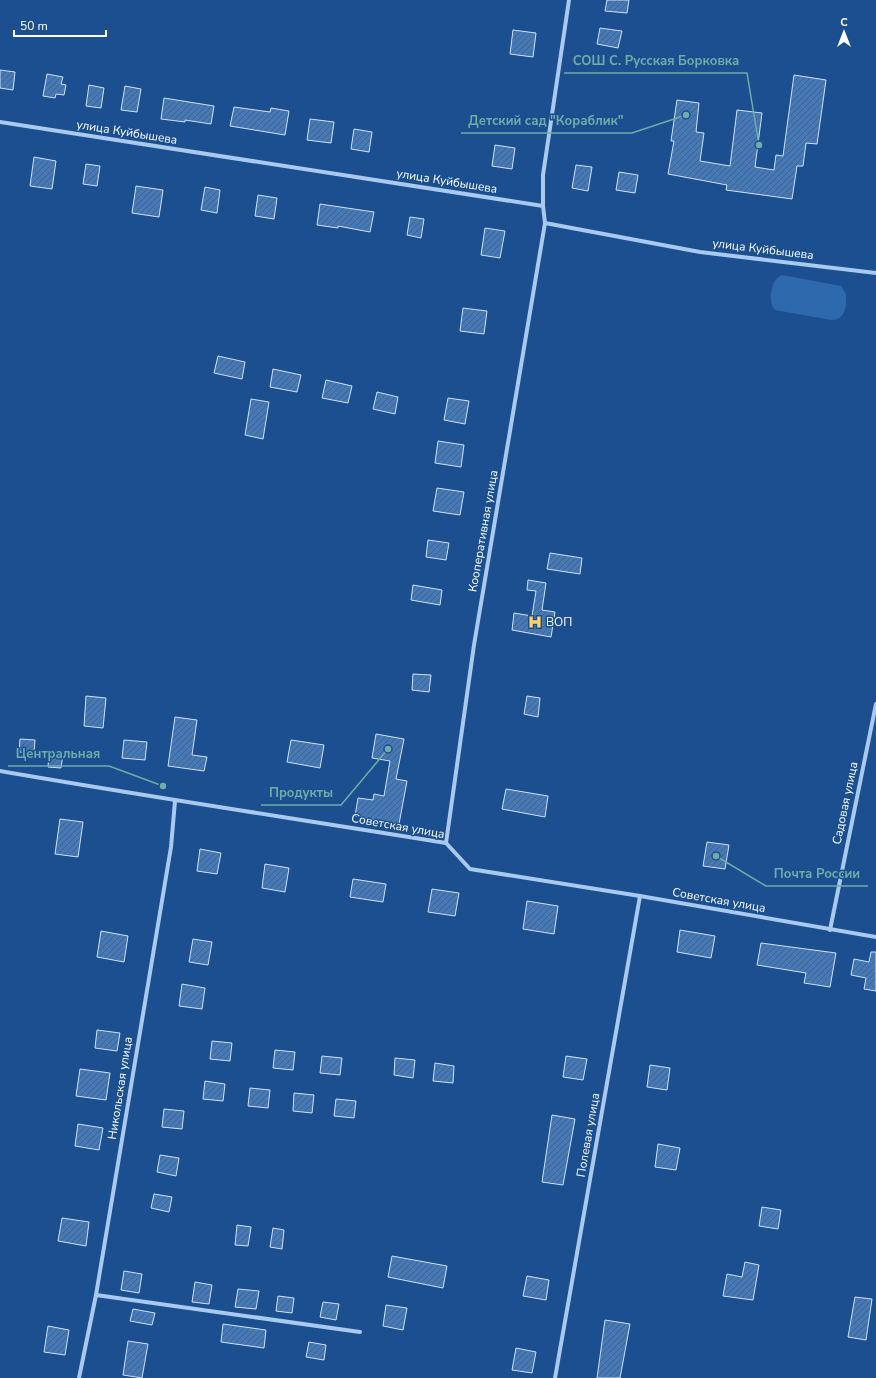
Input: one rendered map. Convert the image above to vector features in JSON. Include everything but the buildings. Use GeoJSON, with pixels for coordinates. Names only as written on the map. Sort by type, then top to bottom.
{"type":"FeatureCollection","features":[{"type":"Feature","properties":{"kind":"street"},"geometry":{"type":"LineString","coordinates":[[545,223],[543,206],[543,175],[569,0]]}},
{"type":"Feature","properties":{"kind":"street","name":"улица Куйбышева"},"geometry":{"type":"LineString","coordinates":[[0,122],[543,206]]}},
{"type":"Feature","properties":{"kind":"street","name":"улица Куйбышева"},"geometry":{"type":"LineString","coordinates":[[545,223],[700,252],[876,273]]}},
{"type":"Feature","properties":{"kind":"street","name":"Кооперативная улица"},"geometry":{"type":"LineString","coordinates":[[446,843],[474,645],[545,223]]}},
{"type":"Feature","properties":{"kind":"street","name":"Садовая улица"},"geometry":{"type":"LineString","coordinates":[[830,930],[876,704]]}},
{"type":"Feature","properties":{"kind":"street","name":"Советская улица"},"geometry":{"type":"LineString","coordinates":[[0,771],[175,801],[224,807],[446,843],[470,869],[640,896],[876,937]]}},
{"type":"Feature","properties":{"kind":"street","name":"Никольская улица"},"geometry":{"type":"LineString","coordinates":[[79,1378],[96,1295],[171,847],[175,801]]}},
{"type":"Feature","properties":{"kind":"street","name":"Полевая улица"},"geometry":{"type":"LineString","coordinates":[[555,1378],[640,896]]}},
{"type":"Feature","properties":{"kind":"street"},"geometry":{"type":"LineString","coordinates":[[96,1295],[360,1332]]}},
{"type":"Feature","properties":{"kind":"shaded area"},"geometry":{"type":"Polygon","coordinates":[[[782,275],[841,286],[846,294],[844,312],[839,318],[831,320],[775,310],[771,302],[771,291],[775,281],[782,275]]]}},
{"type":"Feature","properties":{"kind":"place","name":"Детский сад \"Кораблик\""},"geometry":{"type":"Point","coordinates":[686,115]}},
{"type":"Feature","properties":{"kind":"place","name":"СОШ С. Русская Борковка"},"geometry":{"type":"Point","coordinates":[759,145]}},
{"type":"Feature","properties":{"kind":"place","name":"ВОП"},"geometry":{"type":"Point","coordinates":[535,622]}},
{"type":"Feature","properties":{"kind":"place","name":"Продукты"},"geometry":{"type":"Point","coordinates":[388,749]}},
{"type":"Feature","properties":{"kind":"place","name":"Центральная"},"geometry":{"type":"Point","coordinates":[163,786]}},
{"type":"Feature","properties":{"kind":"place","name":"Почта России"},"geometry":{"type":"Point","coordinates":[716,856]}}]}
